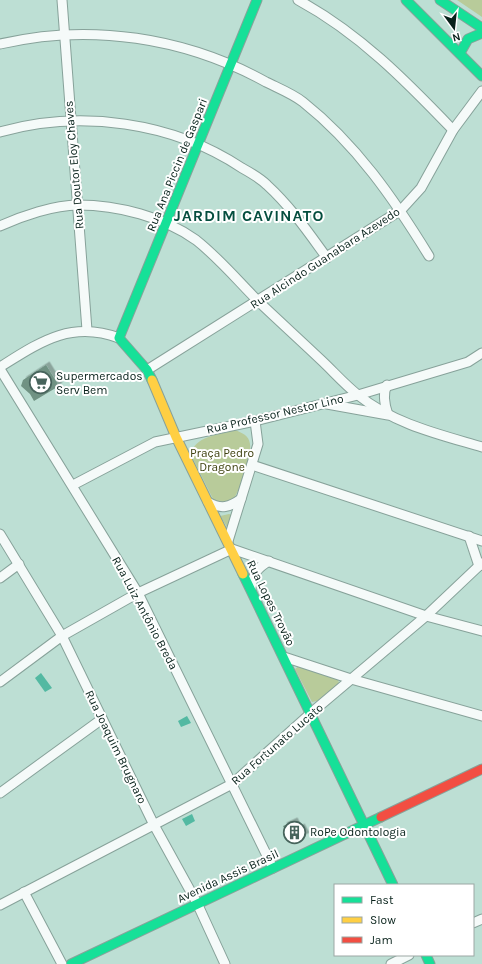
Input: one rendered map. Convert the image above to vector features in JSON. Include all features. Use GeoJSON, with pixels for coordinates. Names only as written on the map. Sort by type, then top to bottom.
{"type":"FeatureCollection","features":[{"type":"Feature","properties":{"kind":"main road","name":"Rua Ana Piccin de Gaspari"},"geometry":{"type":"LineString","coordinates":[[119,338],[257,0]]}},
{"type":"Feature","properties":{"kind":"main road"},"geometry":{"type":"LineString","coordinates":[[406,0],[482,76]]}},
{"type":"Feature","properties":{"kind":"main road"},"geometry":{"type":"LineString","coordinates":[[440,0],[482,28]]}},
{"type":"Feature","properties":{"kind":"main road"},"geometry":{"type":"LineString","coordinates":[[460,53],[468,39],[482,33]]}},
{"type":"Feature","properties":{"kind":"main road","name":"Rua Lopes Trovão"},"geometry":{"type":"LineString","coordinates":[[119,338],[147,370],[176,437],[251,588],[393,884]]}},
{"type":"Feature","properties":{"kind":"main road","name":"Avenida Assis Brasil"},"geometry":{"type":"LineString","coordinates":[[71,964],[482,769]]}},
{"type":"Feature","properties":{"kind":"street","name":"Rua Doutor Eloy Chaves"},"geometry":{"type":"LineString","coordinates":[[62,0],[87,330]]}},
{"type":"Feature","properties":{"kind":"street"},"geometry":{"type":"LineString","coordinates":[[298,0],[321,12],[368,46],[400,74],[454,130]]}},
{"type":"Feature","properties":{"kind":"street"},"geometry":{"type":"LineString","coordinates":[[0,44],[24,38],[64,34],[148,39],[209,55],[231,64],[302,101],[344,140],[367,165],[401,210],[429,256]]}},
{"type":"Feature","properties":{"kind":"street","name":"Rua Alcindo Guanabara Azevedo"},"geometry":{"type":"LineString","coordinates":[[147,370],[401,210],[421,188],[454,130],[482,91]]}},
{"type":"Feature","properties":{"kind":"street"},"geometry":{"type":"LineString","coordinates":[[0,132],[23,125],[71,121],[114,123],[161,130],[198,144],[233,162],[266,184],[297,216],[327,258]]}},
{"type":"Feature","properties":{"kind":"street"},"geometry":{"type":"LineString","coordinates":[[0,226],[39,211],[78,205],[113,209],[149,217],[166,223],[195,240],[218,259],[258,301],[358,395],[388,415],[405,423],[482,447]]}},
{"type":"Feature","properties":{"kind":"street"},"geometry":{"type":"LineString","coordinates":[[0,368],[32,347],[56,336],[87,330],[104,333],[119,338]]}},
{"type":"Feature","properties":{"kind":"street","name":"Rua Professor Nestor Lino"},"geometry":{"type":"LineString","coordinates":[[73,485],[155,442],[255,421],[358,395],[387,385],[468,362],[482,353]]}},
{"type":"Feature","properties":{"kind":"street","name":"Rua Luiz Antônio Breda"},"geometry":{"type":"LineString","coordinates":[[0,368],[138,593],[273,868]]}},
{"type":"Feature","properties":{"kind":"street"},"geometry":{"type":"LineString","coordinates":[[387,385],[385,388],[384,399],[388,415]]}},
{"type":"Feature","properties":{"kind":"street"},"geometry":{"type":"LineString","coordinates":[[324,403],[388,415]]}},
{"type":"Feature","properties":{"kind":"street"},"geometry":{"type":"LineString","coordinates":[[0,682],[62,636],[138,593],[230,545],[258,444],[255,421]]}},
{"type":"Feature","properties":{"kind":"street"},"geometry":{"type":"LineString","coordinates":[[252,465],[482,540]]}},
{"type":"Feature","properties":{"kind":"street"},"geometry":{"type":"LineString","coordinates":[[208,502],[216,507],[224,507],[234,505],[242,499]]}},
{"type":"Feature","properties":{"kind":"street","name":"Rua Joaquim Brugnaro"},"geometry":{"type":"LineString","coordinates":[[0,534],[62,636],[154,825],[197,903],[225,964]]}},
{"type":"Feature","properties":{"kind":"street"},"geometry":{"type":"LineString","coordinates":[[469,536],[481,564]]}},
{"type":"Feature","properties":{"kind":"street"},"geometry":{"type":"LineString","coordinates":[[230,545],[269,561],[426,616],[482,631]]}},
{"type":"Feature","properties":{"kind":"street"},"geometry":{"type":"LineString","coordinates":[[251,588],[253,576],[259,567],[269,561]]}},
{"type":"Feature","properties":{"kind":"street"},"geometry":{"type":"LineString","coordinates":[[0,578],[19,564]]}},
{"type":"Feature","properties":{"kind":"street","name":"Rua Fortunato Lucato"},"geometry":{"type":"LineString","coordinates":[[0,905],[232,784],[311,713],[426,616],[481,564]]}},
{"type":"Feature","properties":{"kind":"street"},"geometry":{"type":"LineString","coordinates":[[284,657],[352,679],[482,716]]}},
{"type":"Feature","properties":{"kind":"street"},"geometry":{"type":"LineString","coordinates":[[0,792],[102,719]]}},
{"type":"Feature","properties":{"kind":"street"},"geometry":{"type":"LineString","coordinates":[[24,892],[62,964]]}},
{"type":"Feature","properties":{"kind":"street"},"geometry":{"type":"LineString","coordinates":[[391,964],[407,956]]}},
{"type":"Feature","properties":{"kind":"green space"},"geometry":{"type":"Polygon","coordinates":[[[457,0],[482,0],[482,17],[457,0]]]}},
{"type":"Feature","properties":{"kind":"green space","name":"Praça Pedro Dragone"},"geometry":{"type":"Polygon","coordinates":[[[235,430],[245,435],[250,444],[247,466],[238,492],[231,503],[215,503],[191,455],[193,449],[202,440],[214,435],[235,430]]]}},
{"type":"Feature","properties":{"kind":"green space"},"geometry":{"type":"Polygon","coordinates":[[[229,514],[232,515],[227,527],[220,516],[229,514]]]}},
{"type":"Feature","properties":{"kind":"green space"},"geometry":{"type":"Polygon","coordinates":[[[300,665],[338,678],[339,684],[317,701],[312,702],[295,669],[300,665]]]}},
{"type":"Feature","properties":{"kind":"shaded area"},"geometry":{"type":"Polygon","coordinates":[[[41,673],[52,688],[45,692],[35,678],[41,673]]]}},
{"type":"Feature","properties":{"kind":"shaded area"},"geometry":{"type":"Polygon","coordinates":[[[187,716],[191,723],[181,727],[178,721],[187,716]]]}},
{"type":"Feature","properties":{"kind":"shaded area"},"geometry":{"type":"Polygon","coordinates":[[[192,814],[195,821],[186,826],[182,819],[192,814]]]}},
{"type":"Feature","properties":{"kind":"building","name":"Supermercados Serv Bem"},"geometry":{"type":"Polygon","coordinates":[[[46,365],[59,386],[34,401],[30,394],[21,386],[23,380],[46,365]]]}},
{"type":"Feature","properties":{"kind":"building","name":"RoPe Odontologia"},"geometry":{"type":"Polygon","coordinates":[[[294,821],[298,829],[301,827],[306,836],[292,844],[283,826],[294,821]]]}},
{"type":"Feature","properties":{"kind":"traffic: fast"},"geometry":{"type":"LineString","coordinates":[[152,380],[147,370],[119,338],[257,0]]}},
{"type":"Feature","properties":{"kind":"traffic: fast"},"geometry":{"type":"LineString","coordinates":[[406,0],[482,76]]}},
{"type":"Feature","properties":{"kind":"traffic: fast"},"geometry":{"type":"LineString","coordinates":[[440,0],[482,28]]}},
{"type":"Feature","properties":{"kind":"traffic: fast"},"geometry":{"type":"LineString","coordinates":[[460,53],[468,39],[482,33]]}},
{"type":"Feature","properties":{"kind":"traffic: fast"},"geometry":{"type":"LineString","coordinates":[[243,574],[393,884]]}},
{"type":"Feature","properties":{"kind":"traffic: fast"},"geometry":{"type":"LineString","coordinates":[[71,964],[381,817]]}},
{"type":"Feature","properties":{"kind":"traffic: fast"},"geometry":{"type":"LineString","coordinates":[[426,956],[430,964]]}},
{"type":"Feature","properties":{"kind":"traffic: slow"},"geometry":{"type":"LineString","coordinates":[[152,380],[176,437],[243,574]]}},
{"type":"Feature","properties":{"kind":"traffic: jam"},"geometry":{"type":"LineString","coordinates":[[381,817],[482,769]]}},
{"type":"Feature","properties":{"kind":"place","name":"Supermercados Serv Bem"},"geometry":{"type":"Point","coordinates":[40,383]}},
{"type":"Feature","properties":{"kind":"place","name":"RoPe Odontologia"},"geometry":{"type":"Point","coordinates":[295,832]}},
{"type":"Feature","properties":{"kind":"district","name":"JARDIM CAVINATO"},"geometry":{"type":"Point","coordinates":[249,215]}}]}
